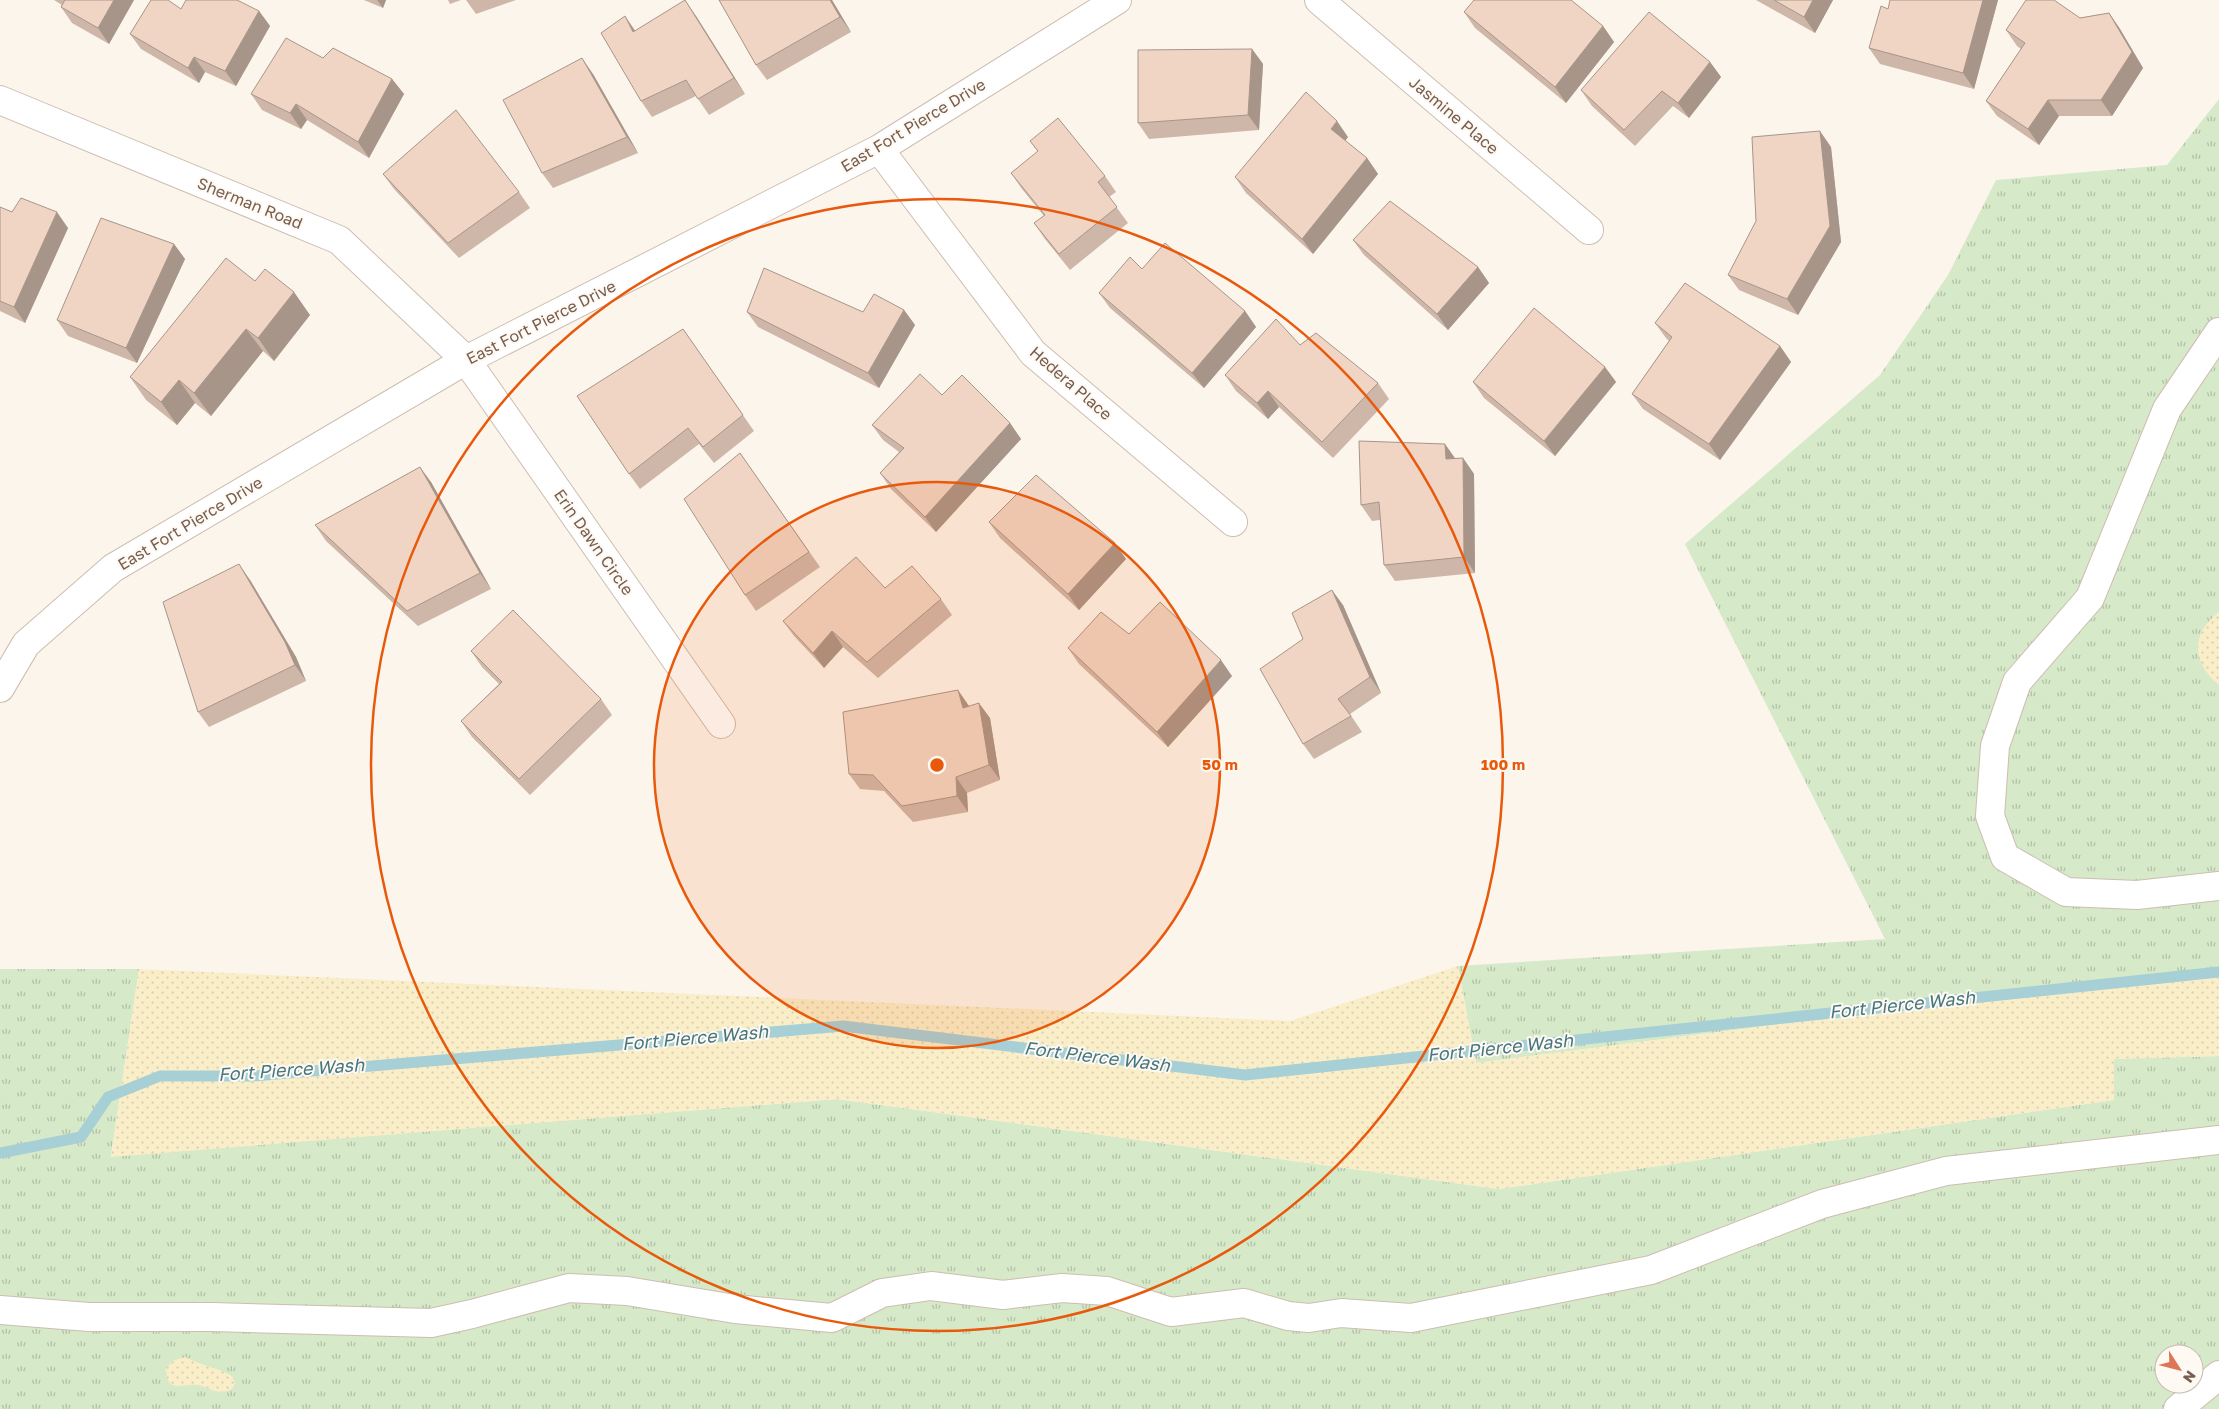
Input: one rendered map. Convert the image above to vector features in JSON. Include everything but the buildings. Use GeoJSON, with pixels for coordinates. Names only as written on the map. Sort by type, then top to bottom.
{"type":"FeatureCollection","features":[{"type":"Feature","properties":{"kind":"street","name":"East Fort Pierce Drive"},"geometry":{"type":"LineString","coordinates":[[0,687],[26,644],[113,568],[466,360],[879,149],[1116,0]]}},
{"type":"Feature","properties":{"kind":"street","name":"Jasmine Place"},"geometry":{"type":"LineString","coordinates":[[1319,0],[1589,230]]}},
{"type":"Feature","properties":{"kind":"street","name":"Sherman Road"},"geometry":{"type":"LineString","coordinates":[[0,100],[339,240],[466,360]]}},
{"type":"Feature","properties":{"kind":"street","name":"Hedera Place"},"geometry":{"type":"LineString","coordinates":[[879,149],[1033,353],[1233,522]]}},
{"type":"Feature","properties":{"kind":"street"},"geometry":{"type":"LineString","coordinates":[[2219,332],[2167,409],[2090,598],[2017,682],[1995,746],[1990,816],[2005,857],[2066,892],[2138,895],[2219,886]]}},
{"type":"Feature","properties":{"kind":"street","name":"Erin Dawn Circle"},"geometry":{"type":"LineString","coordinates":[[466,360],[721,724]]}},
{"type":"Feature","properties":{"kind":"street"},"geometry":{"type":"LineString","coordinates":[[0,1310],[89,1318],[212,1317],[431,1323],[569,1288],[628,1291],[735,1309],[832,1318],[882,1293],[931,1286],[1003,1295],[1062,1288],[1107,1291],[1171,1312],[1244,1303],[1288,1316],[1309,1318],[1341,1313],[1411,1318],[1651,1270],[1822,1204],[1946,1171],[2219,1140]]}},
{"type":"Feature","properties":{"kind":"street"},"geometry":{"type":"LineString","coordinates":[[2178,1409],[2219,1375]]}},
{"type":"Feature","properties":{"kind":"green space"},"geometry":{"type":"Polygon","coordinates":[[[2219,99],[2219,968],[1476,1063],[1458,966],[1885,939],[1685,544],[1880,375],[1948,275],[1996,180],[2167,165],[2219,99]]]}},
{"type":"Feature","properties":{"kind":"green space"},"geometry":{"type":"Polygon","coordinates":[[[0,969],[139,969],[111,1156],[837,1099],[1499,1189],[2114,1100],[2114,1059],[2219,1056],[2219,1409],[0,1409],[0,969]]]}},
{"type":"Feature","properties":{"kind":"sand"},"geometry":{"type":"Polygon","coordinates":[[[2219,612],[2219,685],[2204,667],[2199,658],[2198,648],[2203,630],[2219,612]]]}},
{"type":"Feature","properties":{"kind":"sand"},"geometry":{"type":"Polygon","coordinates":[[[1458,966],[1476,1063],[2219,968],[2219,1056],[2114,1059],[2114,1100],[1499,1189],[837,1099],[111,1157],[139,969],[1290,1021],[1458,966]]]}},
{"type":"Feature","properties":{"kind":"sand"},"geometry":{"type":"Polygon","coordinates":[[[186,1357],[232,1376],[235,1383],[232,1389],[218,1392],[198,1385],[172,1385],[169,1382],[166,1368],[175,1360],[186,1357]]]}},
{"type":"Feature","properties":{"kind":"waterway","name":"Fort Pierce Wash"},"geometry":{"type":"LineString","coordinates":[[0,1153],[81,1137],[108,1097],[160,1076],[253,1076],[843,1026],[1245,1075],[2219,972]]}}]}
